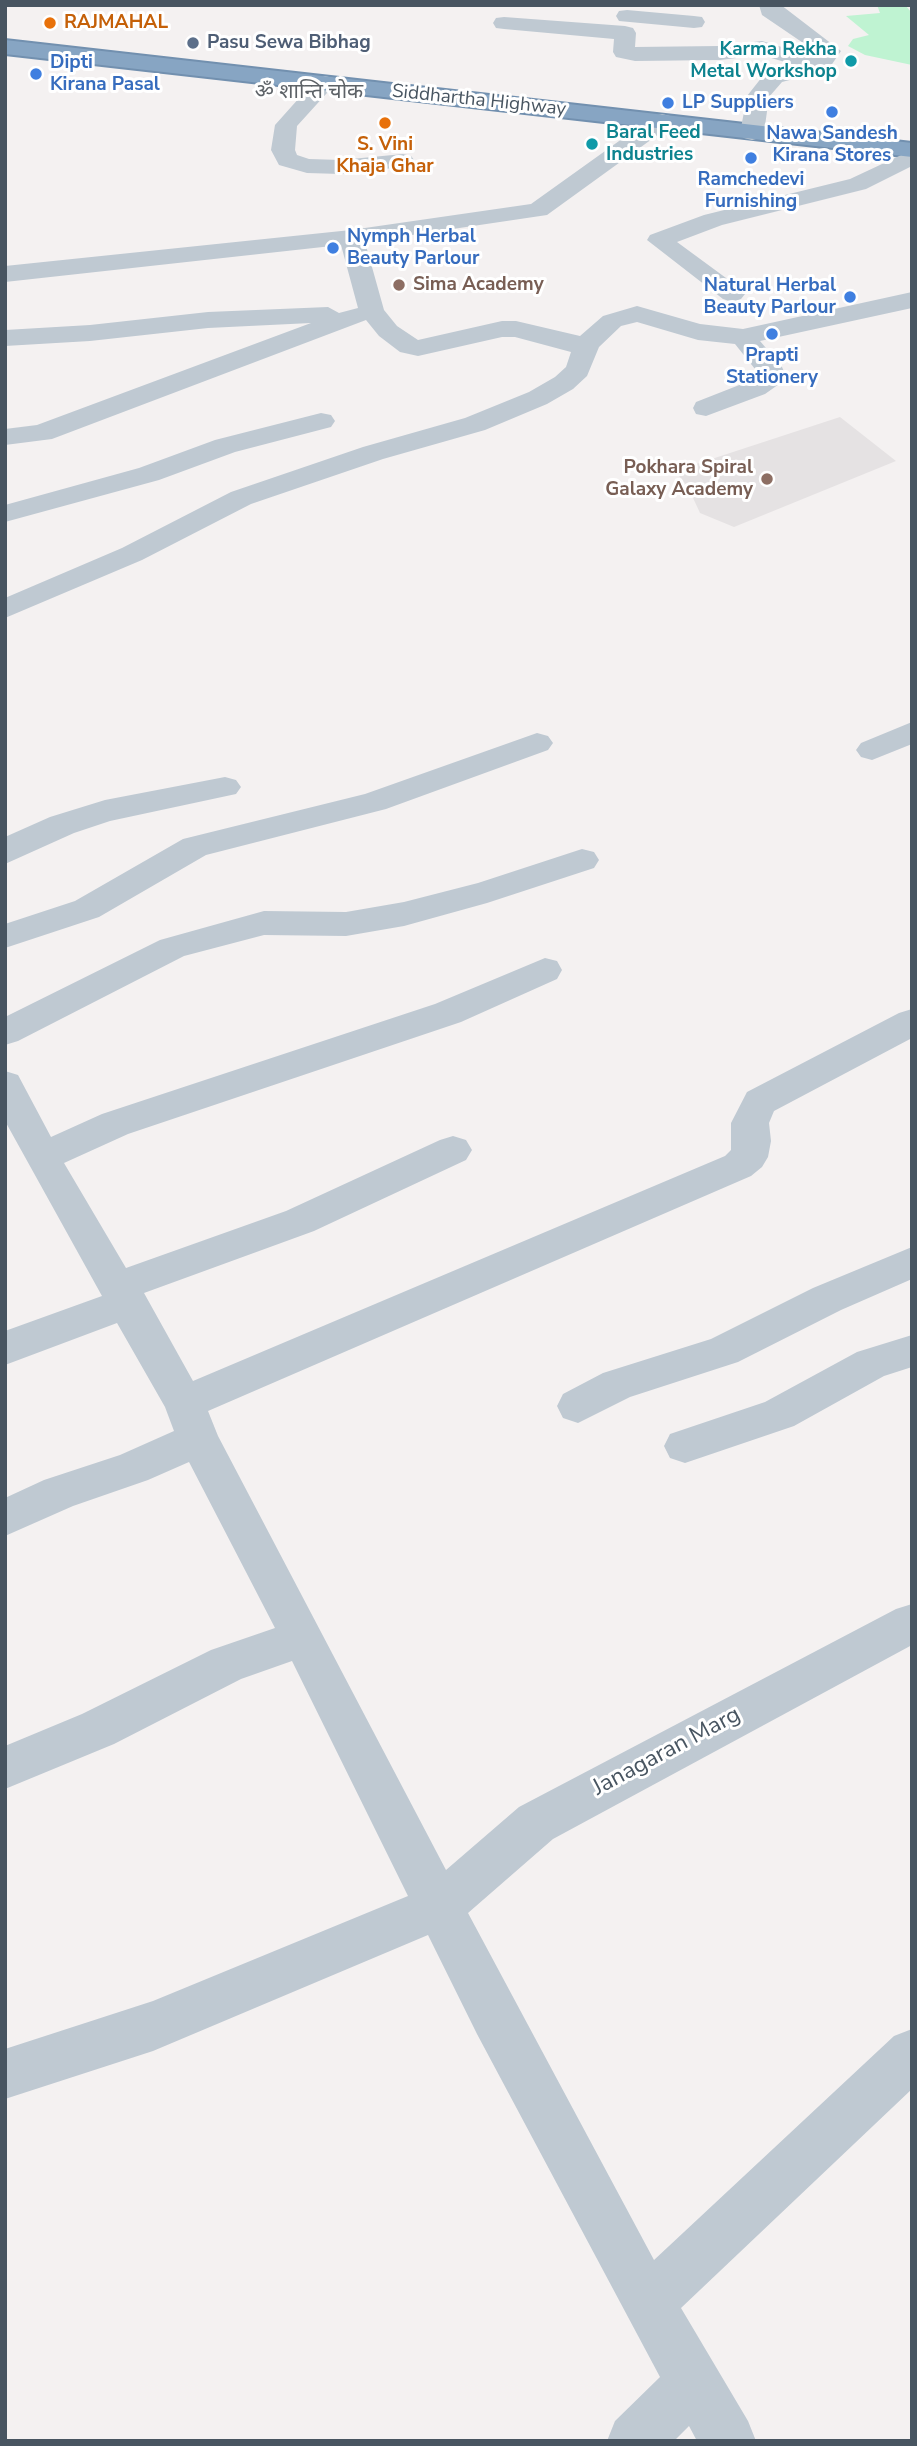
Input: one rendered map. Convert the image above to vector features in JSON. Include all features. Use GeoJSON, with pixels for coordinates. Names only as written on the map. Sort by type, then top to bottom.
{"type":"FeatureCollection","features":[{"type":"Feature","properties":{"kind":"highway","name":"Siddhartha Highway"},"geometry":{"type":"LineString","coordinates":[[5,47],[912,150]]}},
{"type":"Feature","properties":{"kind":"street"},"geometry":{"type":"LineString","coordinates":[[752,133],[758,96],[774,77],[821,65],[830,51],[770,9],[770,5]]}},
{"type":"Feature","properties":{"kind":"street"},"geometry":{"type":"LineString","coordinates":[[590,8],[626,25]]}},
{"type":"Feature","properties":{"kind":"street"},"geometry":{"type":"LineString","coordinates":[[504,23],[626,25],[694,22]]}},
{"type":"Feature","properties":{"kind":"street"},"geometry":{"type":"LineString","coordinates":[[626,25],[624,52],[720,53],[762,48],[821,65]]}},
{"type":"Feature","properties":{"kind":"street"},"geometry":{"type":"LineString","coordinates":[[325,83],[286,125],[283,150],[287,160],[307,166],[341,167],[403,161]]}},
{"type":"Feature","properties":{"kind":"street"},"geometry":{"type":"LineString","coordinates":[[5,274],[351,237],[538,209],[662,121]]}},
{"type":"Feature","properties":{"kind":"street"},"geometry":{"type":"LineString","coordinates":[[732,293],[659,240],[713,220],[858,184],[912,157]]}},
{"type":"Feature","properties":{"kind":"street"},"geometry":{"type":"LineString","coordinates":[[351,237],[364,313]]}},
{"type":"Feature","properties":{"kind":"street"},"geometry":{"type":"LineString","coordinates":[[5,609],[132,554],[241,498],[373,453],[475,424],[538,398],[564,383],[578,370],[587,344],[612,320],[637,314],[698,332],[743,337],[912,300]]}},
{"type":"Feature","properties":{"kind":"street"},"geometry":{"type":"LineString","coordinates":[[5,437],[42,433],[364,313]]}},
{"type":"Feature","properties":{"kind":"street"},"geometry":{"type":"LineString","coordinates":[[5,338],[90,333],[208,320],[364,313],[409,346],[418,348],[502,329],[587,344]]}},
{"type":"Feature","properties":{"kind":"street"},"geometry":{"type":"LineString","coordinates":[[706,408],[755,388],[773,376],[769,367],[743,337]]}},
{"type":"Feature","properties":{"kind":"street"},"geometry":{"type":"LineString","coordinates":[[5,514],[149,474],[225,446],[321,421]]}},
{"type":"Feature","properties":{"kind":"street"},"geometry":{"type":"LineString","coordinates":[[872,750],[912,732]]}},
{"type":"Feature","properties":{"kind":"street"},"geometry":{"type":"LineString","coordinates":[[5,936],[88,909],[195,847],[374,802],[537,743]]}},
{"type":"Feature","properties":{"kind":"street"},"geometry":{"type":"LineString","coordinates":[[5,853],[62,825],[105,811],[225,787]]}},
{"type":"Feature","properties":{"kind":"street"},"geometry":{"type":"LineString","coordinates":[[5,1032],[172,948],[220,933],[264,923],[346,924],[404,914],[487,892],[582,860]]}},
{"type":"Feature","properties":{"kind":"street"},"geometry":{"type":"LineString","coordinates":[[42,1157],[115,1124],[448,1013],[545,970]]}},
{"type":"Feature","properties":{"kind":"street"},"geometry":{"type":"LineString","coordinates":[[5,1518],[59,1493],[133,1468],[191,1421],[738,1166],[749,1157],[752,1141],[750,1123],[760,1102],[912,1022]]}},
{"type":"Feature","properties":{"kind":"street"},"geometry":{"type":"LineString","coordinates":[[5,1084],[42,1157],[124,1294],[303,1638],[495,2017],[648,2303],[728,2441]]}},
{"type":"Feature","properties":{"kind":"street"},"geometry":{"type":"LineString","coordinates":[[5,1349],[124,1294],[300,1221],[453,1150]]}},
{"type":"Feature","properties":{"kind":"street"},"geometry":{"type":"LineString","coordinates":[[578,1406],[617,1385],[724,1351],[827,1299],[912,1262]]}},
{"type":"Feature","properties":{"kind":"street"},"geometry":{"type":"LineString","coordinates":[[685,1446],[779,1414],[872,1364],[912,1350]]}},
{"type":"Feature","properties":{"kind":"street","name":"Janagaran Marg"},"geometry":{"type":"LineString","coordinates":[[5,2074],[153,2026],[440,1906],[536,1823],[912,1623]]}},
{"type":"Feature","properties":{"kind":"street"},"geometry":{"type":"LineString","coordinates":[[5,1768],[98,1729],[227,1664],[303,1638]]}},
{"type":"Feature","properties":{"kind":"street"},"geometry":{"type":"LineString","coordinates":[[648,2303],[912,2053]]}},
{"type":"Feature","properties":{"kind":"street"},"geometry":{"type":"LineString","coordinates":[[635,2441],[694,2382]]}},
{"type":"Feature","properties":{"kind":"shaded area","name":"Pokhara Spiral Galaxy Academy"},"geometry":{"type":"Polygon","coordinates":[[[840,417],[896,461],[734,527],[700,513],[688,487],[675,471],[840,417]]]}},
{"type":"Feature","properties":{"kind":"green space"},"geometry":{"type":"Polygon","coordinates":[[[877,5],[905,5],[912,13],[912,65],[865,55],[848,46],[853,39],[869,35],[846,16],[880,13],[877,5]]]}},
{"type":"Feature","properties":{"kind":"place","name":"RAJMAHAL"},"geometry":{"type":"Point","coordinates":[50,23]}},
{"type":"Feature","properties":{"kind":"place","name":"Pasu Sewa Bibhag"},"geometry":{"type":"Point","coordinates":[193,43]}},
{"type":"Feature","properties":{"kind":"place","name":"Karma Rekha Metal Workshop"},"geometry":{"type":"Point","coordinates":[851,61]}},
{"type":"Feature","properties":{"kind":"place","name":"Dipti Kirana Pasal"},"geometry":{"type":"Point","coordinates":[36,74]}},
{"type":"Feature","properties":{"kind":"place","name":"LP Suppliers"},"geometry":{"type":"Point","coordinates":[668,103]}},
{"type":"Feature","properties":{"kind":"place","name":"Nawa Sandesh Kirana Stores"},"geometry":{"type":"Point","coordinates":[832,112]}},
{"type":"Feature","properties":{"kind":"place","name":"S. Vini Khaja Ghar"},"geometry":{"type":"Point","coordinates":[385,123]}},
{"type":"Feature","properties":{"kind":"place","name":"Baral Feed Industries"},"geometry":{"type":"Point","coordinates":[592,144]}},
{"type":"Feature","properties":{"kind":"place","name":"Ramchedevi Furnishing"},"geometry":{"type":"Point","coordinates":[751,158]}},
{"type":"Feature","properties":{"kind":"place","name":"Nymph Herbal Beauty Parlour"},"geometry":{"type":"Point","coordinates":[333,248]}},
{"type":"Feature","properties":{"kind":"place","name":"Sima Academy"},"geometry":{"type":"Point","coordinates":[399,285]}},
{"type":"Feature","properties":{"kind":"place","name":"Natural Herbal Beauty Parlour"},"geometry":{"type":"Point","coordinates":[850,297]}},
{"type":"Feature","properties":{"kind":"place","name":"Prapti Stationery"},"geometry":{"type":"Point","coordinates":[772,334]}},
{"type":"Feature","properties":{"kind":"place","name":"Pokhara Spiral Galaxy Academy"},"geometry":{"type":"Point","coordinates":[767,479]}},
{"type":"Feature","properties":{"kind":"district","name":"ॐ शान्ति चोक"},"geometry":{"type":"Point","coordinates":[309,93]}}]}
